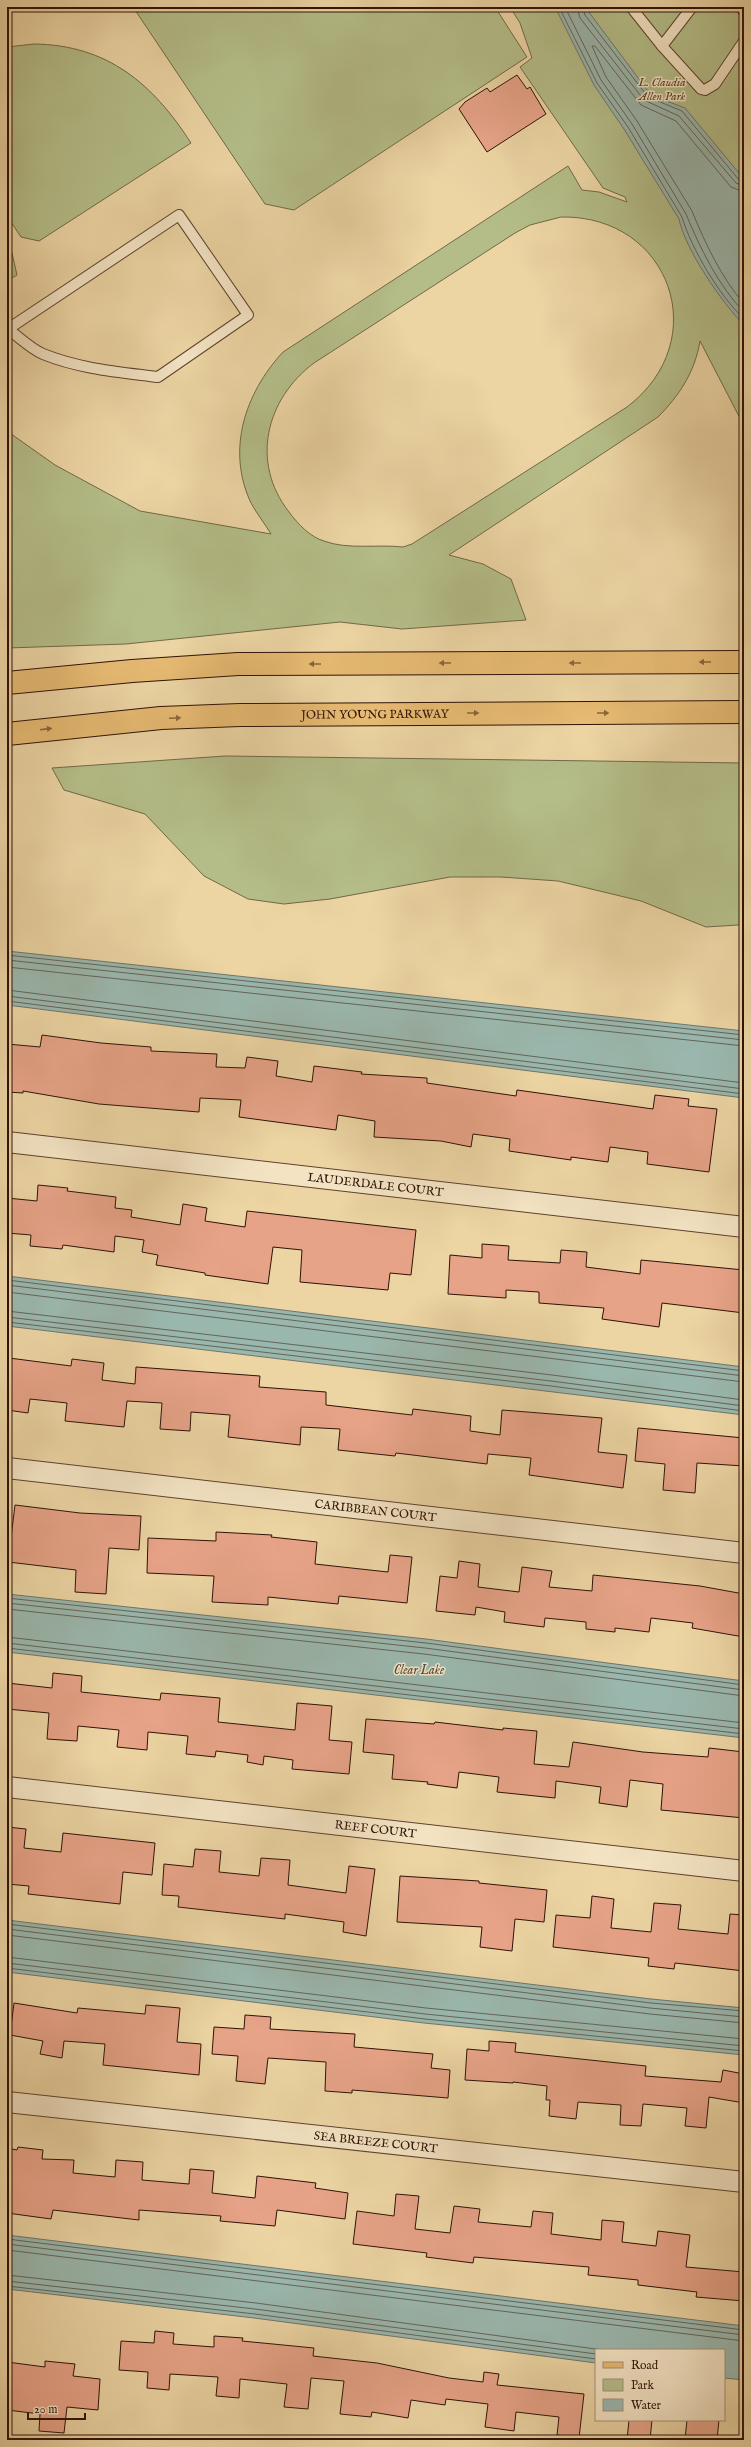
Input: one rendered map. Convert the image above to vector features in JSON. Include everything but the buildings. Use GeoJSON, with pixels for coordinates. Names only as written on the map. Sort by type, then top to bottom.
{"type":"FeatureCollection","features":[{"type":"Feature","properties":{"kind":"main road"},"geometry":{"type":"LineString","coordinates":[[7,683],[132,670],[238,664],[744,662]]}},
{"type":"Feature","properties":{"kind":"main road","name":"JOHN YOUNG PARKWAY"},"geometry":{"type":"LineString","coordinates":[[7,734],[160,718],[240,715],[744,712]]}},
{"type":"Feature","properties":{"kind":"street","name":"LAUDERDALE COURT"},"geometry":{"type":"LineString","coordinates":[[7,1142],[744,1227]]}},
{"type":"Feature","properties":{"kind":"street","name":"CARIBBEAN COURT"},"geometry":{"type":"LineString","coordinates":[[7,1468],[744,1553]]}},
{"type":"Feature","properties":{"kind":"street","name":"REEF COURT"},"geometry":{"type":"LineString","coordinates":[[7,1787],[744,1871]]}},
{"type":"Feature","properties":{"kind":"street","name":"SEA BREEZE COURT"},"geometry":{"type":"LineString","coordinates":[[7,2102],[744,2182]]}},
{"type":"Feature","properties":{"kind":"lane"},"geometry":{"type":"LineString","coordinates":[[631,7],[662,46],[701,89],[706,90],[715,84],[744,41]]}},
{"type":"Feature","properties":{"kind":"lane"},"geometry":{"type":"LineString","coordinates":[[662,46],[692,7]]}},
{"type":"Feature","properties":{"kind":"lane"},"geometry":{"type":"LineString","coordinates":[[741,7],[744,12]]}},
{"type":"Feature","properties":{"kind":"lane"},"geometry":{"type":"LineString","coordinates":[[179,215],[248,316],[158,377],[90,369],[42,354],[8,330],[179,215]]}},
{"type":"Feature","properties":{"kind":"green space"},"geometry":{"type":"Polygon","coordinates":[[[133,7],[495,7],[527,57],[294,210],[265,204],[133,7]]]}},
{"type":"Feature","properties":{"kind":"green space","name":"L. Claudia Allen Park"},"geometry":{"type":"Polygon","coordinates":[[[510,7],[744,7],[744,426],[700,341],[698,352],[685,383],[673,401],[658,417],[449,555],[483,564],[511,579],[526,620],[402,629],[340,622],[126,644],[7,648],[7,431],[55,465],[140,511],[271,534],[251,503],[244,483],[240,463],[240,443],[243,423],[258,385],[283,352],[568,166],[582,190],[599,192],[627,202],[625,197],[603,188],[520,67],[532,58],[520,23],[510,7]],[[561,217],[530,225],[515,233],[314,363],[298,378],[284,394],[275,413],[269,432],[267,452],[270,473],[277,493],[289,512],[300,525],[319,539],[333,544],[403,547],[412,544],[627,407],[654,380],[669,349],[674,317],[668,286],[653,259],[630,236],[599,222],[561,217]]]}},
{"type":"Feature","properties":{"kind":"green space"},"geometry":{"type":"Polygon","coordinates":[[[34,44],[60,46],[84,52],[106,60],[126,72],[144,86],[161,103],[191,143],[39,241],[21,237],[7,216],[7,47],[34,44]]]}},
{"type":"Feature","properties":{"kind":"green space"},"geometry":{"type":"Polygon","coordinates":[[[7,245],[12,253],[17,275],[7,281],[7,245]]]}},
{"type":"Feature","properties":{"kind":"green space"},"geometry":{"type":"Polygon","coordinates":[[[225,756],[744,763],[744,922],[738,925],[706,927],[641,901],[558,881],[501,877],[450,877],[330,899],[284,904],[248,899],[204,876],[145,814],[64,790],[52,768],[225,756]]]}},
{"type":"Feature","properties":{"kind":"water"},"geometry":{"type":"Polygon","coordinates":[[[555,7],[585,7],[651,95],[685,108],[744,179],[744,325],[715,290],[696,260],[679,219],[624,129],[594,85],[555,7]]]}},
{"type":"Feature","properties":{"kind":"water"},"geometry":{"type":"Polygon","coordinates":[[[7,951],[744,1031],[744,1098],[7,1005],[7,951]]]}},
{"type":"Feature","properties":{"kind":"water"},"geometry":{"type":"Polygon","coordinates":[[[7,1276],[744,1367],[744,1415],[7,1326],[7,1276]]]}},
{"type":"Feature","properties":{"kind":"water","name":"Clear Lake"},"geometry":{"type":"Polygon","coordinates":[[[7,1594],[426,1639],[744,1681],[744,1738],[7,1652],[7,1594]]]}},
{"type":"Feature","properties":{"kind":"water"},"geometry":{"type":"Polygon","coordinates":[[[7,1920],[651,1999],[744,2008],[744,2055],[424,2023],[7,1972],[7,1920]]]}},
{"type":"Feature","properties":{"kind":"water"},"geometry":{"type":"Polygon","coordinates":[[[7,2235],[744,2326],[744,2380],[725,2378],[725,2349],[595,2349],[595,2363],[254,2318],[7,2289],[7,2235]]]}}]}
